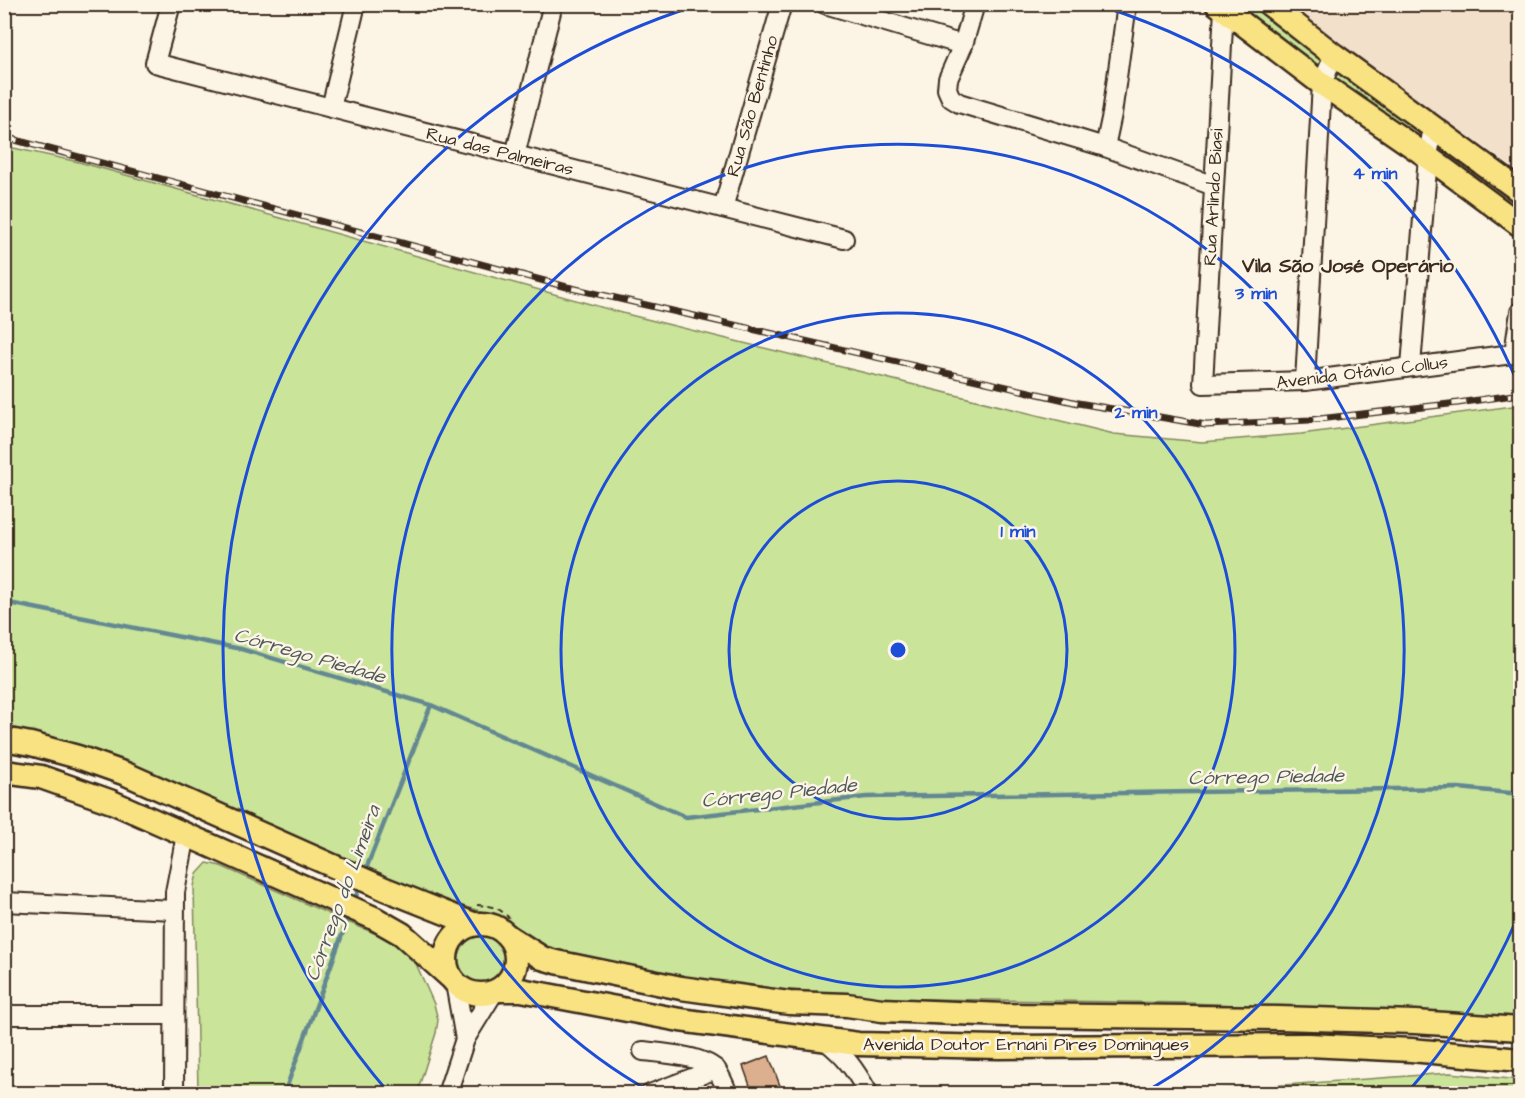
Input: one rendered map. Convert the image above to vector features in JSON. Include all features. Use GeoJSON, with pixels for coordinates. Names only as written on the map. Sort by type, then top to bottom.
{"type":"FeatureCollection","features":[{"type":"Feature","properties":{"kind":"main road"},"geometry":{"type":"LineString","coordinates":[[1269,4],[1334,55],[1521,191]]}},
{"type":"Feature","properties":{"kind":"main road"},"geometry":{"type":"LineString","coordinates":[[1220,7],[1322,84],[1521,225]]}},
{"type":"Feature","properties":{"kind":"main road"},"geometry":{"type":"LineString","coordinates":[[4,739],[78,757],[126,774],[385,889],[474,924]]}},
{"type":"Feature","properties":{"kind":"main road"},"geometry":{"type":"LineString","coordinates":[[4,772],[41,777],[111,802],[374,918],[402,934],[453,980],[463,989],[473,993],[483,994],[496,991],[508,982],[517,960],[515,948],[509,937],[499,928],[487,924],[474,924],[461,929],[452,939],[446,951],[446,964],[453,980]]}},
{"type":"Feature","properties":{"kind":"main road","name":"Avenida Doutor Ernani Pires Domingues"},"geometry":{"type":"LineString","coordinates":[[509,937],[542,958],[556,962],[681,988],[789,1004],[847,1005],[882,1010],[994,1015],[1302,1018],[1521,1029]]}},
{"type":"Feature","properties":{"kind":"main road","name":"Avenida Doutor Ernani Pires Domingues"},"geometry":{"type":"LineString","coordinates":[[496,991],[521,990],[680,1020],[858,1044],[999,1047],[1309,1045],[1411,1050],[1521,1060]]}},
{"type":"Feature","properties":{"kind":"street","name":"Rua das Palmeiras"},"geometry":{"type":"LineString","coordinates":[[171,4],[156,63],[844,239]]}},
{"type":"Feature","properties":{"kind":"street"},"geometry":{"type":"LineString","coordinates":[[331,108],[356,4]]}},
{"type":"Feature","properties":{"kind":"street"},"geometry":{"type":"LineString","coordinates":[[515,155],[553,4]]}},
{"type":"Feature","properties":{"kind":"street","name":"Rua São Bentinho"},"geometry":{"type":"LineString","coordinates":[[723,208],[782,4]]}},
{"type":"Feature","properties":{"kind":"street"},"geometry":{"type":"LineString","coordinates":[[825,4],[963,45]]}},
{"type":"Feature","properties":{"kind":"street"},"geometry":{"type":"LineString","coordinates":[[975,4],[963,45],[948,79],[947,89],[951,98],[959,103],[1106,147],[1214,186]]}},
{"type":"Feature","properties":{"kind":"street"},"geometry":{"type":"LineString","coordinates":[[1106,147],[1127,4]]}},
{"type":"Feature","properties":{"kind":"street","name":"Rua Arlindo Biasi"},"geometry":{"type":"LineString","coordinates":[[1203,384],[1214,186],[1220,7]]}},
{"type":"Feature","properties":{"kind":"street"},"geometry":{"type":"LineString","coordinates":[[1305,381],[1322,84],[1334,55]]}},
{"type":"Feature","properties":{"kind":"street"},"geometry":{"type":"LineString","coordinates":[[1411,366],[1428,157],[1433,126]]}},
{"type":"Feature","properties":{"kind":"street"},"geometry":{"type":"LineString","coordinates":[[1517,353],[1521,312]]}},
{"type":"Feature","properties":{"kind":"street","name":"Avenida Otávio Collus"},"geometry":{"type":"LineString","coordinates":[[1203,384],[1305,381],[1517,353]]}},
{"type":"Feature","properties":{"kind":"street"},"geometry":{"type":"LineString","coordinates":[[174,1094],[174,892],[186,835]]}},
{"type":"Feature","properties":{"kind":"street"},"geometry":{"type":"LineString","coordinates":[[4,902],[174,910]]}},
{"type":"Feature","properties":{"kind":"street"},"geometry":{"type":"LineString","coordinates":[[453,980],[465,1039]]}},
{"type":"Feature","properties":{"kind":"street"},"geometry":{"type":"LineString","coordinates":[[447,1094],[465,1039],[496,991]]}},
{"type":"Feature","properties":{"kind":"street"},"geometry":{"type":"LineString","coordinates":[[4,1015],[174,1015]]}},
{"type":"Feature","properties":{"kind":"street"},"geometry":{"type":"LineString","coordinates":[[825,1040],[857,1072],[868,1092]]}},
{"type":"Feature","properties":{"kind":"street"},"geometry":{"type":"LineString","coordinates":[[858,1044],[868,1092]]}},
{"type":"Feature","properties":{"kind":"street"},"geometry":{"type":"LineString","coordinates":[[643,1051],[669,1053],[694,1059],[716,1069],[728,1094]]}},
{"type":"Feature","properties":{"kind":"street"},"geometry":{"type":"LineString","coordinates":[[650,1094],[716,1069]]}},
{"type":"Feature","properties":{"kind":"shaded area"},"geometry":{"type":"Polygon","coordinates":[[[1290,5],[1520,5],[1520,173],[1370,65],[1290,5]]]}},
{"type":"Feature","properties":{"kind":"green space"},"geometry":{"type":"Polygon","coordinates":[[[1232,5],[1249,5],[1322,57],[1322,66],[1316,67],[1232,5]]]}},
{"type":"Feature","properties":{"kind":"green space"},"geometry":{"type":"Polygon","coordinates":[[[1334,72],[1339,72],[1414,126],[1420,135],[1414,139],[1331,79],[1334,72]]]}},
{"type":"Feature","properties":{"kind":"green space"},"geometry":{"type":"Polygon","coordinates":[[[1440,143],[1520,201],[1520,219],[1443,162],[1436,148],[1440,143]]]}},
{"type":"Feature","properties":{"kind":"green space"},"geometry":{"type":"Polygon","coordinates":[[[4,146],[79,162],[626,314],[1114,434],[1202,442],[1301,434],[1520,405],[1520,1018],[1189,1003],[863,998],[690,979],[548,948],[487,913],[408,891],[120,760],[22,731],[5,729],[4,146]]]}},
{"type":"Feature","properties":{"kind":"green space"},"geometry":{"type":"Polygon","coordinates":[[[207,863],[221,866],[393,941],[413,957],[434,1004],[438,1020],[417,1093],[198,1093],[194,886],[197,874],[207,863]]]}},
{"type":"Feature","properties":{"kind":"green space"},"geometry":{"type":"Polygon","coordinates":[[[475,928],[487,928],[503,937],[510,947],[512,959],[510,971],[503,981],[487,990],[475,990],[464,985],[455,976],[450,965],[450,953],[455,942],[464,933],[475,928]]]}},
{"type":"Feature","properties":{"kind":"green space"},"geometry":{"type":"Polygon","coordinates":[[[1450,1073],[1520,1080],[1520,1093],[1172,1093],[1450,1073]]]}},
{"type":"Feature","properties":{"kind":"building"},"geometry":{"type":"Polygon","coordinates":[[[769,1056],[782,1091],[775,1094],[753,1094],[743,1066],[769,1056]]]}},
{"type":"Feature","properties":{"kind":"waterway","name":"Córrego Piedade"},"geometry":{"type":"LineString","coordinates":[[4,602],[241,649],[431,705],[686,817],[866,797],[1459,788],[1520,794]]}},
{"type":"Feature","properties":{"kind":"waterway","name":"Córrego do Limeira"},"geometry":{"type":"LineString","coordinates":[[364,874],[431,705]]}},
{"type":"Feature","properties":{"kind":"waterway","name":"Córrego do Limeira"},"geometry":{"type":"LineString","coordinates":[[354,902],[360,885]]}},
{"type":"Feature","properties":{"kind":"waterway","name":"Córrego do Limeira"},"geometry":{"type":"LineString","coordinates":[[284,1094],[350,913]]}},
{"type":"Feature","properties":{"kind":"railway"},"geometry":{"type":"LineString","coordinates":[[4,137],[567,287],[1078,403],[1206,425],[1310,420],[1520,394]]}},
{"type":"Feature","properties":{"kind":"district","name":"Vila São José Operário"},"geometry":{"type":"Point","coordinates":[1348,265]}}]}
